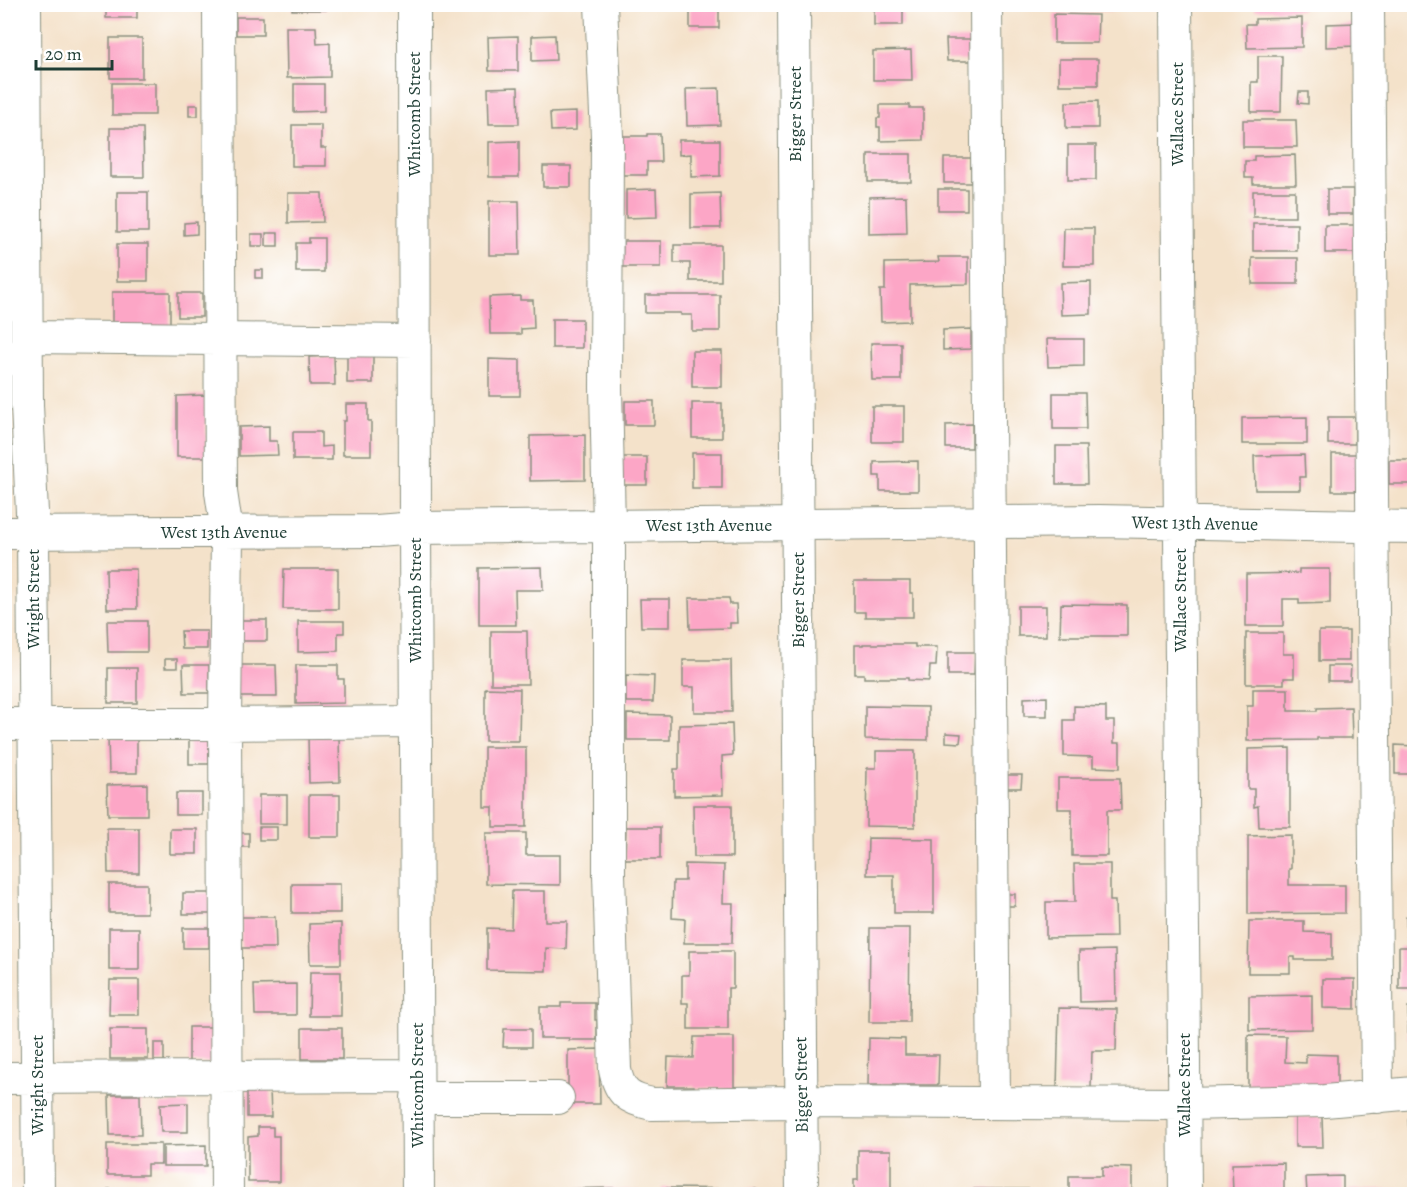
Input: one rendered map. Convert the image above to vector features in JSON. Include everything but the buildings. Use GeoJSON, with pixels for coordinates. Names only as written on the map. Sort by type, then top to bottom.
{"type":"FeatureCollection","features":[{"type":"Feature","properties":{"kind":"street","name":"Wright Street"},"geometry":{"type":"LineString","coordinates":[[25,4],[27,405],[19,533],[19,724],[38,1078],[38,1194]]}},
{"type":"Feature","properties":{"kind":"street"},"geometry":{"type":"LineString","coordinates":[[219,4],[221,492],[227,532],[225,724],[227,1194]]}},
{"type":"Feature","properties":{"kind":"street","name":"Whitcomb Street"},"geometry":{"type":"LineString","coordinates":[[414,4],[418,1194]]}},
{"type":"Feature","properties":{"kind":"street"},"geometry":{"type":"LineString","coordinates":[[602,4],[607,136],[609,874],[615,1070],[618,1083],[626,1094],[636,1100],[652,1104],[801,1102],[1184,1104],[1325,1101],[1414,1093]]}},
{"type":"Feature","properties":{"kind":"street","name":"Bigger Street"},"geometry":{"type":"LineString","coordinates":[[794,4],[802,1194]]}},
{"type":"Feature","properties":{"kind":"street"},"geometry":{"type":"LineString","coordinates":[[986,4],[994,1103]]}},
{"type":"Feature","properties":{"kind":"street","name":"Wallace Street"},"geometry":{"type":"LineString","coordinates":[[1176,4],[1185,1194]]}},
{"type":"Feature","properties":{"kind":"street"},"geometry":{"type":"LineString","coordinates":[[1368,4],[1377,1097]]}},
{"type":"Feature","properties":{"kind":"street"},"geometry":{"type":"LineString","coordinates":[[27,337],[415,341]]}},
{"type":"Feature","properties":{"kind":"street","name":"West 13th Avenue"},"geometry":{"type":"LineString","coordinates":[[19,533],[377,531],[415,528],[1099,521],[1414,527]]}},
{"type":"Feature","properties":{"kind":"street"},"geometry":{"type":"LineString","coordinates":[[19,724],[415,722]]}},
{"type":"Feature","properties":{"kind":"street"},"geometry":{"type":"LineString","coordinates":[[4,1078],[227,1077],[417,1087],[558,1098]]}}]}
